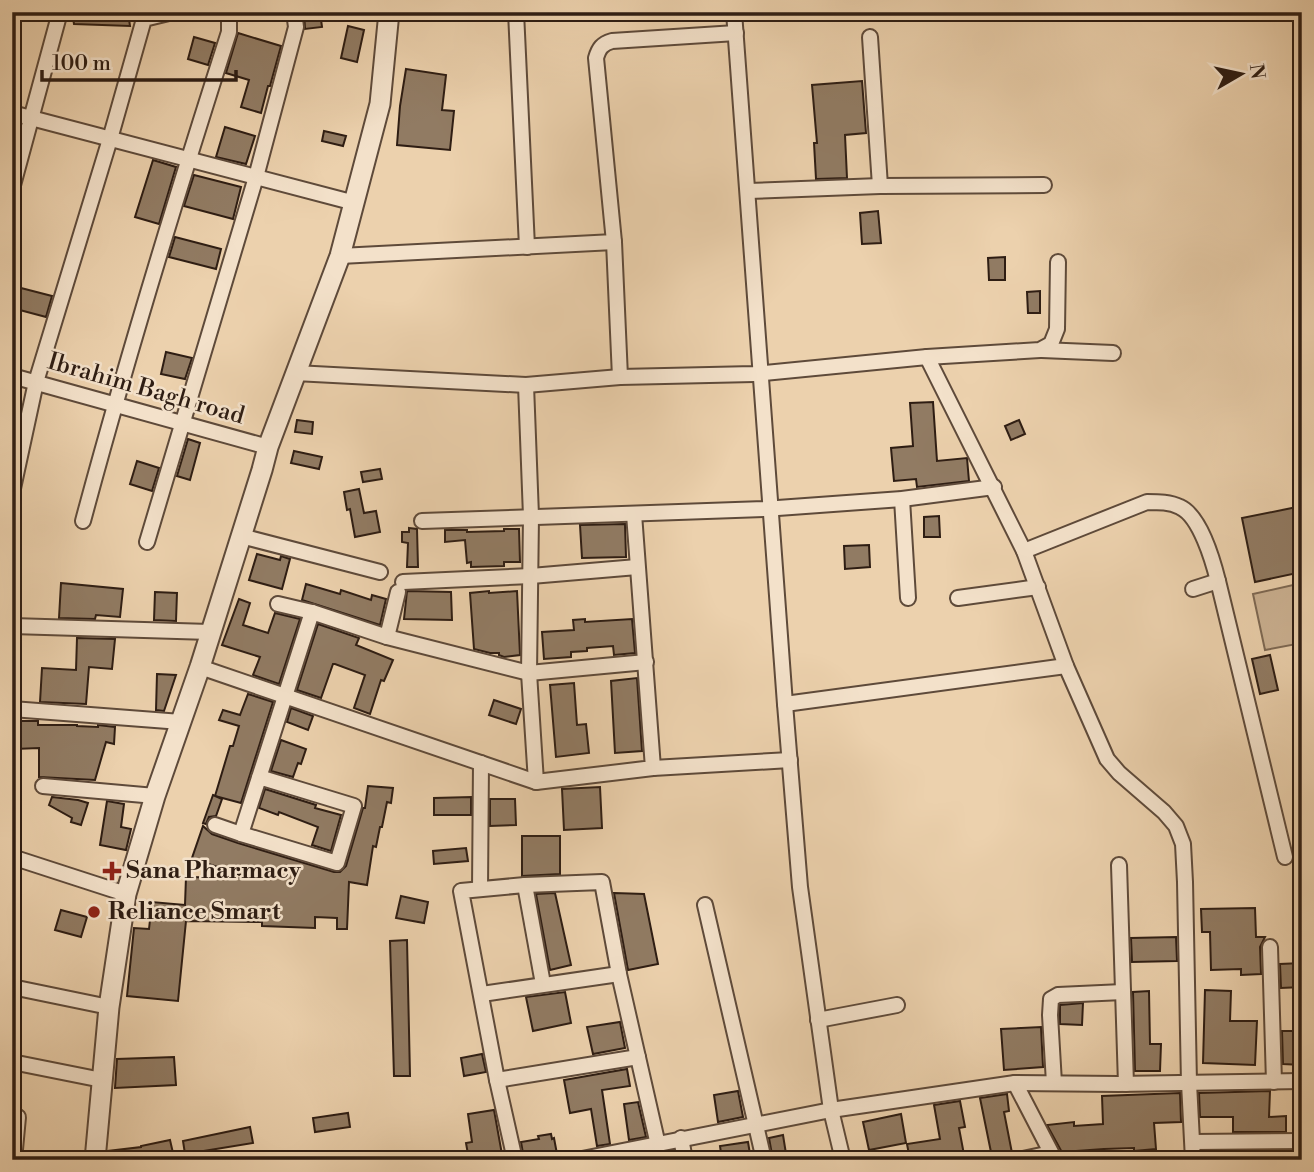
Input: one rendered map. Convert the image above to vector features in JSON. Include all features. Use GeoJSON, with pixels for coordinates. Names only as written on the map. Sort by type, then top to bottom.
{"type":"FeatureCollection","features":[{"type":"Feature","properties":{"kind":"street"},"geometry":{"type":"LineString","coordinates":[[12,189],[60,12]]}},
{"type":"Feature","properties":{"kind":"street"},"geometry":{"type":"LineString","coordinates":[[12,493],[36,382],[110,139],[143,15],[173,12]]}},
{"type":"Feature","properties":{"kind":"street"},"geometry":{"type":"LineString","coordinates":[[83,521],[114,404],[229,32],[229,12]]}},
{"type":"Feature","properties":{"kind":"street"},"geometry":{"type":"LineString","coordinates":[[147,542],[256,177],[296,27],[294,12]]}},
{"type":"Feature","properties":{"kind":"street"},"geometry":{"type":"LineString","coordinates":[[95,1160],[109,1007],[126,894],[268,447],[340,256],[380,104],[389,12]]}},
{"type":"Feature","properties":{"kind":"street"},"geometry":{"type":"LineString","coordinates":[[516,12],[527,247]]}},
{"type":"Feature","properties":{"kind":"street"},"geometry":{"type":"LineString","coordinates":[[734,12],[800,887],[831,1111],[843,1160]]}},
{"type":"Feature","properties":{"kind":"street"},"geometry":{"type":"LineString","coordinates":[[620,377],[614,243],[596,58],[599,49],[612,41],[736,33]]}},
{"type":"Feature","properties":{"kind":"street"},"geometry":{"type":"LineString","coordinates":[[870,37],[880,187]]}},
{"type":"Feature","properties":{"kind":"street"},"geometry":{"type":"LineString","coordinates":[[12,113],[355,203]]}},
{"type":"Feature","properties":{"kind":"street"},"geometry":{"type":"LineString","coordinates":[[748,191],[1044,185]]}},
{"type":"Feature","properties":{"kind":"street"},"geometry":{"type":"LineString","coordinates":[[340,256],[614,243]]}},
{"type":"Feature","properties":{"kind":"street"},"geometry":{"type":"LineString","coordinates":[[1040,350],[1051,344],[1057,328],[1058,262]]}},
{"type":"Feature","properties":{"kind":"street"},"geometry":{"type":"LineString","coordinates":[[295,373],[526,385],[620,377],[761,374],[927,357],[1040,350],[1113,352]]}},
{"type":"Feature","properties":{"kind":"street"},"geometry":{"type":"LineString","coordinates":[[927,357],[1024,551],[1066,666],[1107,759],[1164,812],[1176,826],[1182,844],[1193,1160]]}},
{"type":"Feature","properties":{"kind":"street","name":"Ibrahim Bagh road"},"geometry":{"type":"LineString","coordinates":[[12,376],[268,447]]}},
{"type":"Feature","properties":{"kind":"street"},"geometry":{"type":"LineString","coordinates":[[526,385],[531,516],[529,673],[536,782]]}},
{"type":"Feature","properties":{"kind":"street"},"geometry":{"type":"LineString","coordinates":[[422,521],[771,508],[902,499],[994,487]]}},
{"type":"Feature","properties":{"kind":"street"},"geometry":{"type":"LineString","coordinates":[[902,499],[908,598]]}},
{"type":"Feature","properties":{"kind":"street"},"geometry":{"type":"LineString","coordinates":[[1024,551],[1147,502],[1168,503],[1184,508],[1194,520],[1211,554],[1219,581],[1285,857]]}},
{"type":"Feature","properties":{"kind":"street"},"geometry":{"type":"LineString","coordinates":[[634,514],[653,768]]}},
{"type":"Feature","properties":{"kind":"street"},"geometry":{"type":"LineString","coordinates":[[241,536],[380,572]]}},
{"type":"Feature","properties":{"kind":"street"},"geometry":{"type":"LineString","coordinates":[[387,637],[400,587],[637,567]]}},
{"type":"Feature","properties":{"kind":"street"},"geometry":{"type":"LineString","coordinates":[[1193,589],[1219,581]]}},
{"type":"Feature","properties":{"kind":"street"},"geometry":{"type":"LineString","coordinates":[[958,598],[1038,587]]}},
{"type":"Feature","properties":{"kind":"street"},"geometry":{"type":"LineString","coordinates":[[278,604],[312,612],[387,637],[529,673],[646,662]]}},
{"type":"Feature","properties":{"kind":"street"},"geometry":{"type":"LineString","coordinates":[[241,834],[312,612]]}},
{"type":"Feature","properties":{"kind":"street"},"geometry":{"type":"LineString","coordinates":[[12,626],[210,632]]}},
{"type":"Feature","properties":{"kind":"street"},"geometry":{"type":"LineString","coordinates":[[785,704],[1066,666]]}},
{"type":"Feature","properties":{"kind":"street"},"geometry":{"type":"LineString","coordinates":[[200,667],[536,782],[653,768],[790,760]]}},
{"type":"Feature","properties":{"kind":"street"},"geometry":{"type":"LineString","coordinates":[[12,709],[181,722]]}},
{"type":"Feature","properties":{"kind":"street"},"geometry":{"type":"LineString","coordinates":[[480,889],[481,763]]}},
{"type":"Feature","properties":{"kind":"street"},"geometry":{"type":"LineString","coordinates":[[215,825],[337,863],[354,806],[260,777]]}},
{"type":"Feature","properties":{"kind":"street"},"geometry":{"type":"LineString","coordinates":[[43,786],[155,796]]}},
{"type":"Feature","properties":{"kind":"street"},"geometry":{"type":"LineString","coordinates":[[12,857],[126,894]]}},
{"type":"Feature","properties":{"kind":"street"},"geometry":{"type":"LineString","coordinates":[[1119,865],[1126,1084]]}},
{"type":"Feature","properties":{"kind":"street"},"geometry":{"type":"LineString","coordinates":[[515,1160],[496,1080],[461,891],[603,882],[620,974],[658,1145]]}},
{"type":"Feature","properties":{"kind":"street"},"geometry":{"type":"LineString","coordinates":[[525,885],[543,984]]}},
{"type":"Feature","properties":{"kind":"street"},"geometry":{"type":"LineString","coordinates":[[705,905],[764,1160]]}},
{"type":"Feature","properties":{"kind":"street"},"geometry":{"type":"LineString","coordinates":[[1270,947],[1273,1082]]}},
{"type":"Feature","properties":{"kind":"street"},"geometry":{"type":"LineString","coordinates":[[481,994],[620,974]]}},
{"type":"Feature","properties":{"kind":"street"},"geometry":{"type":"LineString","coordinates":[[12,988],[109,1007]]}},
{"type":"Feature","properties":{"kind":"street"},"geometry":{"type":"LineString","coordinates":[[1054,1083],[1051,999],[1058,995],[1123,992]]}},
{"type":"Feature","properties":{"kind":"street"},"geometry":{"type":"LineString","coordinates":[[818,1020],[897,1005]]}},
{"type":"Feature","properties":{"kind":"street"},"geometry":{"type":"LineString","coordinates":[[496,1080],[638,1056]]}},
{"type":"Feature","properties":{"kind":"street"},"geometry":{"type":"LineString","coordinates":[[12,1062],[102,1080]]}},
{"type":"Feature","properties":{"kind":"street"},"geometry":{"type":"LineString","coordinates":[[577,1160],[831,1111],[1015,1083],[1302,1081]]}},
{"type":"Feature","properties":{"kind":"street"},"geometry":{"type":"LineString","coordinates":[[1015,1083],[1053,1156],[1018,1160]]}},
{"type":"Feature","properties":{"kind":"street"},"geometry":{"type":"LineString","coordinates":[[14,1160],[18,1117]]}},
{"type":"Feature","properties":{"kind":"street"},"geometry":{"type":"LineString","coordinates":[[681,1138],[685,1160]]}},
{"type":"Feature","properties":{"kind":"street"},"geometry":{"type":"LineString","coordinates":[[1193,1142],[1302,1141]]}},
{"type":"Feature","properties":{"kind":"shaded area"},"geometry":{"type":"Polygon","coordinates":[[[1302,583],[1302,643],[1265,650],[1253,594],[1302,583]]]}},
{"type":"Feature","properties":{"kind":"building"},"geometry":{"type":"Polygon","coordinates":[[[72,12],[128,12],[130,26],[74,24],[72,12]]]}},
{"type":"Feature","properties":{"kind":"building"},"geometry":{"type":"Polygon","coordinates":[[[304,12],[320,12],[322,27],[305,29],[304,12]]]}},
{"type":"Feature","properties":{"kind":"building"},"geometry":{"type":"Polygon","coordinates":[[[348,26],[364,30],[357,62],[341,58],[348,26]]]}},
{"type":"Feature","properties":{"kind":"building"},"geometry":{"type":"Polygon","coordinates":[[[238,33],[281,46],[261,113],[241,107],[249,80],[226,73],[238,33]]]}},
{"type":"Feature","properties":{"kind":"building"},"geometry":{"type":"Polygon","coordinates":[[[194,37],[215,43],[208,65],[188,59],[194,37]]]}},
{"type":"Feature","properties":{"kind":"building"},"geometry":{"type":"Polygon","coordinates":[[[406,69],[446,75],[442,110],[454,111],[450,150],[397,145],[406,69]]]}},
{"type":"Feature","properties":{"kind":"building"},"geometry":{"type":"Polygon","coordinates":[[[862,81],[866,133],[845,135],[847,178],[816,179],[814,143],[817,143],[812,85],[862,81]]]}},
{"type":"Feature","properties":{"kind":"building"},"geometry":{"type":"Polygon","coordinates":[[[225,127],[255,136],[246,164],[216,157],[225,127]]]}},
{"type":"Feature","properties":{"kind":"building"},"geometry":{"type":"Polygon","coordinates":[[[324,131],[346,136],[343,146],[322,141],[324,131]]]}},
{"type":"Feature","properties":{"kind":"building"},"geometry":{"type":"Polygon","coordinates":[[[153,160],[176,167],[159,224],[135,217],[153,160]]]}},
{"type":"Feature","properties":{"kind":"building"},"geometry":{"type":"Polygon","coordinates":[[[194,175],[241,187],[233,219],[184,206],[194,175]]]}},
{"type":"Feature","properties":{"kind":"building"},"geometry":{"type":"Polygon","coordinates":[[[878,211],[881,243],[862,244],[860,213],[878,211]]]}},
{"type":"Feature","properties":{"kind":"building"},"geometry":{"type":"Polygon","coordinates":[[[175,237],[221,249],[216,269],[169,257],[175,237]]]}},
{"type":"Feature","properties":{"kind":"building"},"geometry":{"type":"Polygon","coordinates":[[[1005,257],[1005,280],[989,280],[988,258],[1005,257]]]}},
{"type":"Feature","properties":{"kind":"building"},"geometry":{"type":"Polygon","coordinates":[[[21,288],[52,296],[46,317],[16,309],[21,288]]]}},
{"type":"Feature","properties":{"kind":"building"},"geometry":{"type":"Polygon","coordinates":[[[1040,291],[1040,313],[1028,313],[1027,292],[1040,291]]]}},
{"type":"Feature","properties":{"kind":"building"},"geometry":{"type":"Polygon","coordinates":[[[166,352],[192,358],[185,379],[161,374],[166,352]]]}},
{"type":"Feature","properties":{"kind":"building"},"geometry":{"type":"Polygon","coordinates":[[[933,402],[937,461],[967,458],[969,481],[917,487],[916,479],[894,481],[891,448],[913,446],[910,403],[933,402]]]}},
{"type":"Feature","properties":{"kind":"building"},"geometry":{"type":"Polygon","coordinates":[[[297,420],[313,422],[312,434],[295,432],[297,420]]]}},
{"type":"Feature","properties":{"kind":"building"},"geometry":{"type":"Polygon","coordinates":[[[1019,420],[1025,434],[1011,440],[1005,426],[1019,420]]]}},
{"type":"Feature","properties":{"kind":"building"},"geometry":{"type":"Polygon","coordinates":[[[188,439],[200,443],[190,480],[177,476],[188,439]]]}},
{"type":"Feature","properties":{"kind":"building"},"geometry":{"type":"Polygon","coordinates":[[[294,451],[322,457],[319,469],[291,463],[294,451]]]}},
{"type":"Feature","properties":{"kind":"building"},"geometry":{"type":"Polygon","coordinates":[[[137,461],[159,468],[152,491],[130,484],[137,461]]]}},
{"type":"Feature","properties":{"kind":"building"},"geometry":{"type":"Polygon","coordinates":[[[380,469],[382,479],[363,482],[361,472],[380,469]]]}},
{"type":"Feature","properties":{"kind":"building"},"geometry":{"type":"Polygon","coordinates":[[[359,489],[364,513],[376,511],[380,532],[355,537],[344,492],[359,489]]]}},
{"type":"Feature","properties":{"kind":"building"},"geometry":{"type":"Polygon","coordinates":[[[1302,506],[1302,572],[1255,582],[1242,518],[1302,506]]]}},
{"type":"Feature","properties":{"kind":"building"},"geometry":{"type":"Polygon","coordinates":[[[939,516],[940,537],[924,537],[924,517],[939,516]]]}},
{"type":"Feature","properties":{"kind":"building"},"geometry":{"type":"Polygon","coordinates":[[[625,524],[626,557],[582,558],[580,525],[625,524]]]}},
{"type":"Feature","properties":{"kind":"building"},"geometry":{"type":"Polygon","coordinates":[[[409,528],[417,529],[418,567],[407,567],[408,543],[402,542],[402,532],[409,532],[409,528]]]}},
{"type":"Feature","properties":{"kind":"building"},"geometry":{"type":"Polygon","coordinates":[[[519,529],[520,562],[504,562],[504,566],[471,567],[471,562],[467,563],[465,540],[445,542],[445,530],[467,532],[519,529]]]}},
{"type":"Feature","properties":{"kind":"building"},"geometry":{"type":"Polygon","coordinates":[[[869,545],[870,567],[845,569],[844,546],[869,545]]]}},
{"type":"Feature","properties":{"kind":"building"},"geometry":{"type":"Polygon","coordinates":[[[257,554],[280,560],[281,556],[290,559],[282,589],[249,580],[257,554]]]}},
{"type":"Feature","properties":{"kind":"building"},"geometry":{"type":"Polygon","coordinates":[[[61,583],[123,589],[120,617],[96,615],[95,619],[59,618],[61,583]]]}},
{"type":"Feature","properties":{"kind":"building"},"geometry":{"type":"Polygon","coordinates":[[[306,584],[340,594],[341,590],[371,600],[372,595],[386,599],[380,625],[302,600],[306,584]]]}},
{"type":"Feature","properties":{"kind":"building"},"geometry":{"type":"Polygon","coordinates":[[[407,591],[451,592],[452,620],[404,619],[407,591]]]}},
{"type":"Feature","properties":{"kind":"building"},"geometry":{"type":"Polygon","coordinates":[[[517,591],[520,655],[504,657],[499,653],[474,649],[470,593],[517,591]]]}},
{"type":"Feature","properties":{"kind":"building"},"geometry":{"type":"Polygon","coordinates":[[[155,592],[177,593],[176,621],[154,620],[155,592]]]}},
{"type":"Feature","properties":{"kind":"building"},"geometry":{"type":"Polygon","coordinates":[[[239,599],[250,603],[243,625],[268,633],[275,613],[300,619],[279,684],[253,675],[260,657],[222,645],[239,599]]]}},
{"type":"Feature","properties":{"kind":"building"},"geometry":{"type":"Polygon","coordinates":[[[585,619],[585,622],[632,619],[635,653],[614,655],[613,646],[571,652],[571,657],[544,659],[542,632],[574,630],[573,620],[585,619]]]}},
{"type":"Feature","properties":{"kind":"building"},"geometry":{"type":"Polygon","coordinates":[[[318,624],[359,638],[356,645],[393,660],[384,681],[381,680],[370,714],[354,708],[365,675],[335,664],[321,698],[297,690],[318,624]]]}},
{"type":"Feature","properties":{"kind":"building"},"geometry":{"type":"Polygon","coordinates":[[[77,638],[115,639],[112,669],[89,667],[86,704],[40,702],[42,668],[76,670],[77,638]]]}},
{"type":"Feature","properties":{"kind":"building"},"geometry":{"type":"Polygon","coordinates":[[[1270,655],[1278,690],[1260,694],[1252,659],[1270,655]]]}},
{"type":"Feature","properties":{"kind":"building"},"geometry":{"type":"Polygon","coordinates":[[[157,674],[176,675],[164,711],[156,710],[157,674]]]}},
{"type":"Feature","properties":{"kind":"building"},"geometry":{"type":"Polygon","coordinates":[[[637,678],[642,751],[615,753],[611,681],[637,678]]]}},
{"type":"Feature","properties":{"kind":"building"},"geometry":{"type":"Polygon","coordinates":[[[574,683],[577,725],[586,724],[589,753],[556,757],[550,685],[574,683]]]}},
{"type":"Feature","properties":{"kind":"building"},"geometry":{"type":"Polygon","coordinates":[[[248,694],[273,702],[241,803],[215,796],[239,726],[219,720],[223,710],[240,715],[248,694]]]}},
{"type":"Feature","properties":{"kind":"building"},"geometry":{"type":"Polygon","coordinates":[[[494,700],[521,709],[516,724],[489,715],[494,700]]]}},
{"type":"Feature","properties":{"kind":"building"},"geometry":{"type":"Polygon","coordinates":[[[291,708],[313,716],[308,730],[287,722],[291,708]]]}},
{"type":"Feature","properties":{"kind":"building"},"geometry":{"type":"Polygon","coordinates":[[[14,721],[38,721],[38,725],[115,727],[114,744],[106,742],[95,780],[39,777],[39,748],[15,749],[14,721]]]}},
{"type":"Feature","properties":{"kind":"building"},"geometry":{"type":"Polygon","coordinates":[[[281,740],[306,749],[293,777],[271,771],[281,740]]]}},
{"type":"Feature","properties":{"kind":"building"},"geometry":{"type":"Polygon","coordinates":[[[368,786],[393,788],[391,803],[387,802],[376,847],[373,846],[367,885],[349,882],[347,929],[337,929],[337,918],[315,917],[315,928],[262,926],[262,922],[186,921],[178,1001],[127,996],[134,928],[149,929],[152,902],[185,905],[186,877],[248,878],[192,858],[203,826],[212,834],[238,843],[340,872],[346,866],[365,808],[368,786]]]}},
{"type":"Feature","properties":{"kind":"building"},"geometry":{"type":"Polygon","coordinates":[[[600,787],[602,828],[564,830],[562,789],[600,787]]]}},
{"type":"Feature","properties":{"kind":"building"},"geometry":{"type":"Polygon","coordinates":[[[265,789],[341,815],[331,851],[312,845],[318,827],[279,812],[278,815],[259,808],[265,789]]]}},
{"type":"Feature","properties":{"kind":"building"},"geometry":{"type":"Polygon","coordinates":[[[213,795],[222,799],[216,816],[209,817],[206,824],[203,823],[213,795]]]}},
{"type":"Feature","properties":{"kind":"building"},"geometry":{"type":"Polygon","coordinates":[[[52,797],[88,803],[81,825],[71,822],[72,818],[49,805],[52,797]]]}},
{"type":"Feature","properties":{"kind":"building"},"geometry":{"type":"Polygon","coordinates":[[[471,797],[471,815],[434,815],[434,798],[471,797]]]}},
{"type":"Feature","properties":{"kind":"building"},"geometry":{"type":"Polygon","coordinates":[[[490,799],[515,799],[516,825],[490,826],[490,799]]]}},
{"type":"Feature","properties":{"kind":"building"},"geometry":{"type":"Polygon","coordinates":[[[107,801],[124,804],[121,827],[131,829],[126,850],[100,845],[107,801]]]}},
{"type":"Feature","properties":{"kind":"building"},"geometry":{"type":"Polygon","coordinates":[[[522,836],[560,836],[560,874],[522,876],[522,836]]]}},
{"type":"Feature","properties":{"kind":"building"},"geometry":{"type":"Polygon","coordinates":[[[466,848],[468,861],[434,864],[433,851],[466,848]]]}},
{"type":"Feature","properties":{"kind":"building"},"geometry":{"type":"Polygon","coordinates":[[[555,893],[571,965],[550,970],[536,894],[555,893]]]}},
{"type":"Feature","properties":{"kind":"building"},"geometry":{"type":"Polygon","coordinates":[[[614,893],[644,894],[658,964],[628,970],[614,893]]]}},
{"type":"Feature","properties":{"kind":"building"},"geometry":{"type":"Polygon","coordinates":[[[401,896],[428,902],[424,923],[396,918],[401,896]]]}},
{"type":"Feature","properties":{"kind":"building"},"geometry":{"type":"Polygon","coordinates":[[[1255,908],[1256,937],[1265,937],[1260,947],[1261,974],[1241,975],[1241,969],[1211,970],[1210,932],[1202,932],[1201,909],[1255,908]]]}},
{"type":"Feature","properties":{"kind":"building"},"geometry":{"type":"Polygon","coordinates":[[[61,910],[87,917],[81,937],[55,930],[61,910]]]}},
{"type":"Feature","properties":{"kind":"building"},"geometry":{"type":"Polygon","coordinates":[[[1176,937],[1177,961],[1132,962],[1131,938],[1176,937]]]}},
{"type":"Feature","properties":{"kind":"building"},"geometry":{"type":"Polygon","coordinates":[[[407,940],[410,1076],[394,1076],[390,941],[407,940]]]}},
{"type":"Feature","properties":{"kind":"building"},"geometry":{"type":"Polygon","coordinates":[[[1302,963],[1302,987],[1281,988],[1280,964],[1302,963]]]}},
{"type":"Feature","properties":{"kind":"building"},"geometry":{"type":"Polygon","coordinates":[[[1205,990],[1231,991],[1230,1021],[1257,1021],[1255,1065],[1203,1063],[1205,990]]]}},
{"type":"Feature","properties":{"kind":"building"},"geometry":{"type":"Polygon","coordinates":[[[1149,991],[1150,1044],[1161,1044],[1160,1071],[1135,1071],[1133,992],[1149,991]]]}},
{"type":"Feature","properties":{"kind":"building"},"geometry":{"type":"Polygon","coordinates":[[[565,992],[571,1023],[533,1031],[526,997],[565,992]]]}},
{"type":"Feature","properties":{"kind":"building"},"geometry":{"type":"Polygon","coordinates":[[[1083,1003],[1082,1025],[1060,1024],[1060,1005],[1083,1003]]]}},
{"type":"Feature","properties":{"kind":"building"},"geometry":{"type":"Polygon","coordinates":[[[620,1022],[625,1048],[593,1054],[587,1027],[620,1022]]]}},
{"type":"Feature","properties":{"kind":"building"},"geometry":{"type":"Polygon","coordinates":[[[1041,1027],[1043,1067],[1004,1070],[1001,1029],[1041,1027]]]}},
{"type":"Feature","properties":{"kind":"building"},"geometry":{"type":"Polygon","coordinates":[[[1282,1031],[1302,1031],[1302,1065],[1283,1064],[1282,1031]]]}},
{"type":"Feature","properties":{"kind":"building"},"geometry":{"type":"Polygon","coordinates":[[[482,1054],[486,1072],[464,1076],[461,1058],[482,1054]]]}},
{"type":"Feature","properties":{"kind":"building"},"geometry":{"type":"Polygon","coordinates":[[[174,1057],[176,1085],[115,1088],[117,1059],[174,1057]]]}},
{"type":"Feature","properties":{"kind":"building"},"geometry":{"type":"Polygon","coordinates":[[[627,1069],[630,1086],[602,1090],[610,1144],[597,1146],[591,1109],[570,1113],[564,1080],[627,1069]]]}},
{"type":"Feature","properties":{"kind":"building"},"geometry":{"type":"Polygon","coordinates":[[[738,1091],[743,1117],[718,1122],[714,1095],[738,1091]]]}},
{"type":"Feature","properties":{"kind":"building"},"geometry":{"type":"Polygon","coordinates":[[[1270,1091],[1269,1117],[1286,1116],[1286,1132],[1233,1132],[1233,1117],[1200,1117],[1199,1093],[1270,1091]]]}},
{"type":"Feature","properties":{"kind":"building"},"geometry":{"type":"Polygon","coordinates":[[[1180,1093],[1181,1122],[1154,1123],[1156,1149],[1077,1151],[1077,1156],[1064,1156],[1047,1125],[1074,1122],[1074,1126],[1103,1124],[1102,1096],[1180,1093]]]}},
{"type":"Feature","properties":{"kind":"building"},"geometry":{"type":"Polygon","coordinates":[[[1007,1094],[1009,1111],[1004,1112],[1012,1153],[992,1157],[980,1098],[1007,1094]]]}},
{"type":"Feature","properties":{"kind":"building"},"geometry":{"type":"Polygon","coordinates":[[[960,1101],[965,1127],[959,1128],[965,1160],[910,1160],[907,1144],[940,1139],[934,1105],[960,1101]]]}},
{"type":"Feature","properties":{"kind":"building"},"geometry":{"type":"Polygon","coordinates":[[[638,1102],[646,1137],[629,1140],[624,1104],[638,1102]]]}},
{"type":"Feature","properties":{"kind":"building"},"geometry":{"type":"Polygon","coordinates":[[[494,1110],[503,1160],[469,1160],[466,1143],[472,1142],[468,1114],[494,1110]]]}},
{"type":"Feature","properties":{"kind":"building"},"geometry":{"type":"Polygon","coordinates":[[[348,1113],[350,1127],[315,1132],[313,1118],[348,1113]]]}},
{"type":"Feature","properties":{"kind":"building"},"geometry":{"type":"Polygon","coordinates":[[[901,1114],[906,1143],[869,1150],[863,1122],[901,1114]]]}},
{"type":"Feature","properties":{"kind":"building"},"geometry":{"type":"Polygon","coordinates":[[[250,1127],[253,1143],[185,1154],[183,1141],[250,1127]]]}},
{"type":"Feature","properties":{"kind":"building"},"geometry":{"type":"Polygon","coordinates":[[[551,1134],[557,1154],[524,1159],[521,1142],[551,1134]]]}},
{"type":"Feature","properties":{"kind":"building"},"geometry":{"type":"Polygon","coordinates":[[[783,1135],[787,1160],[773,1160],[769,1138],[783,1135]]]}},
{"type":"Feature","properties":{"kind":"building"},"geometry":{"type":"Polygon","coordinates":[[[170,1140],[173,1153],[139,1160],[107,1160],[108,1151],[170,1140]]]}},
{"type":"Feature","properties":{"kind":"building"},"geometry":{"type":"Polygon","coordinates":[[[748,1142],[751,1160],[722,1160],[720,1146],[748,1142]]]}},
{"type":"Feature","properties":{"kind":"place","name":"Sana Pharmacy"},"geometry":{"type":"Point","coordinates":[112,871]}},
{"type":"Feature","properties":{"kind":"place","name":"Reliance Smart"},"geometry":{"type":"Point","coordinates":[94,912]}}]}
